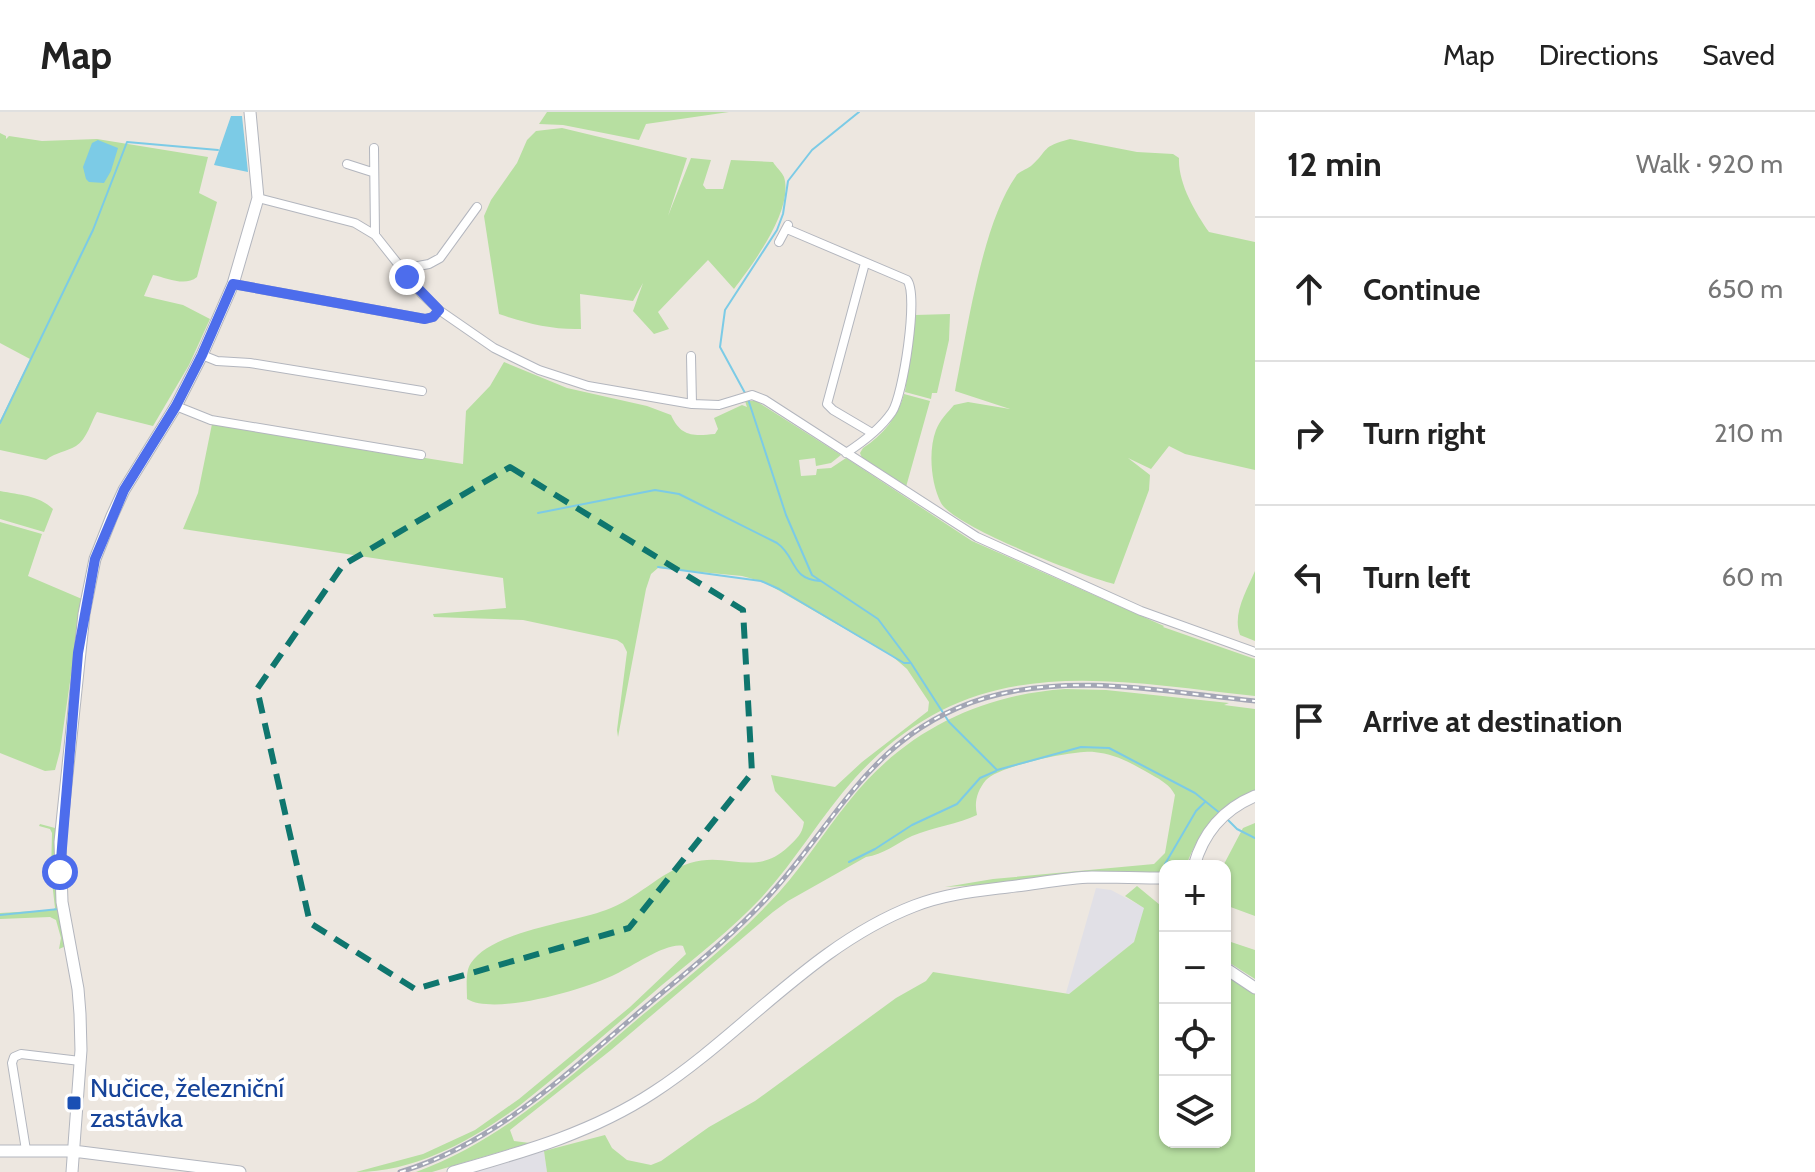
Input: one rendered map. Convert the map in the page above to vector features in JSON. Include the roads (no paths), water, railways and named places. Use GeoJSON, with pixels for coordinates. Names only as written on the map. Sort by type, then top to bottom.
{"type":"FeatureCollection","features":[{"type":"Feature","properties":{"kind":"street"},"geometry":{"type":"LineString","coordinates":[[72,1172],[80,1055],[78,989],[60,872],[70,731],[82,627],[95,559],[112,516],[124,490],[176,406],[233,284],[258,198],[250,112]]}},
{"type":"Feature","properties":{"kind":"street"},"geometry":{"type":"LineString","coordinates":[[374,148],[375,235]]}},
{"type":"Feature","properties":{"kind":"street"},"geometry":{"type":"LineString","coordinates":[[347,164],[372,172]]}},
{"type":"Feature","properties":{"kind":"street"},"geometry":{"type":"LineString","coordinates":[[258,198],[355,223],[375,235],[421,293],[439,310],[494,348],[564,380],[692,404],[719,405],[752,395],[765,400],[977,537],[1141,611],[1255,652]]}},
{"type":"Feature","properties":{"kind":"street"},"geometry":{"type":"LineString","coordinates":[[402,269],[429,264],[440,258],[477,207]]}},
{"type":"Feature","properties":{"kind":"street"},"geometry":{"type":"LineString","coordinates":[[779,242],[788,227],[907,280],[913,292],[896,405],[872,433],[846,453]]}},
{"type":"Feature","properties":{"kind":"street"},"geometry":{"type":"LineString","coordinates":[[865,263],[827,404],[872,433]]}},
{"type":"Feature","properties":{"kind":"street"},"geometry":{"type":"LineString","coordinates":[[233,284],[425,319],[433,317],[439,310]]}},
{"type":"Feature","properties":{"kind":"street"},"geometry":{"type":"LineString","coordinates":[[202,355],[217,361],[250,363],[422,391]]}},
{"type":"Feature","properties":{"kind":"street"},"geometry":{"type":"LineString","coordinates":[[691,356],[692,404]]}},
{"type":"Feature","properties":{"kind":"street"},"geometry":{"type":"LineString","coordinates":[[176,406],[211,420],[421,455]]}},
{"type":"Feature","properties":{"kind":"street"},"geometry":{"type":"LineString","coordinates":[[1196,860],[1203,842],[1224,815],[1255,796]]}},
{"type":"Feature","properties":{"kind":"street"},"geometry":{"type":"LineString","coordinates":[[453,1172],[544,1146],[627,1109],[687,1069],[842,944],[914,906],[976,891],[1091,877],[1159,878]]}},
{"type":"Feature","properties":{"kind":"street"},"geometry":{"type":"LineString","coordinates":[[1231,972],[1255,988]]}},
{"type":"Feature","properties":{"kind":"street"},"geometry":{"type":"LineString","coordinates":[[26,1150],[12,1063],[14,1057],[21,1054],[80,1055]]}},
{"type":"Feature","properties":{"kind":"street"},"geometry":{"type":"LineString","coordinates":[[0,1151],[73,1151],[240,1172]]}},
{"type":"Feature","properties":{"kind":"water"},"geometry":{"type":"Polygon","coordinates":[[[231,116],[242,116],[248,172],[214,165],[231,116]]]}},
{"type":"Feature","properties":{"kind":"water"},"geometry":{"type":"Polygon","coordinates":[[[98,140],[118,148],[104,183],[89,182],[83,167],[92,143],[98,140]]]}},
{"type":"Feature","properties":{"kind":"waterway"},"geometry":{"type":"LineString","coordinates":[[745,393],[720,347],[725,310],[777,230],[788,181],[812,150],[859,112]]}},
{"type":"Feature","properties":{"kind":"waterway"},"geometry":{"type":"LineString","coordinates":[[0,423],[93,230],[127,142],[218,150]]}},
{"type":"Feature","properties":{"kind":"waterway"},"geometry":{"type":"LineString","coordinates":[[748,399],[786,515],[812,575],[878,619],[949,722],[997,770],[1081,747],[1109,748],[1195,793],[1221,814]]}},
{"type":"Feature","properties":{"kind":"waterway"},"geometry":{"type":"LineString","coordinates":[[538,513],[655,490],[679,494],[777,543],[798,572],[820,581]]}},
{"type":"Feature","properties":{"kind":"waterway"},"geometry":{"type":"LineString","coordinates":[[658,567],[761,581],[904,663],[910,663]]}},
{"type":"Feature","properties":{"kind":"waterway"},"geometry":{"type":"LineString","coordinates":[[849,862],[912,825],[957,804],[980,778],[996,771]]}},
{"type":"Feature","properties":{"kind":"waterway"},"geometry":{"type":"LineString","coordinates":[[1167,860],[1196,811],[1205,802]]}},
{"type":"Feature","properties":{"kind":"waterway"},"geometry":{"type":"LineString","coordinates":[[1226,818],[1237,829],[1255,838]]}},
{"type":"Feature","properties":{"kind":"waterway"},"geometry":{"type":"LineString","coordinates":[[0,915],[59,909]]}},
{"type":"Feature","properties":{"kind":"railway"},"geometry":{"type":"LineString","coordinates":[[400,1172],[435,1159],[500,1124],[587,1057],[752,914],[885,756],[913,733],[946,713],[985,698],[1052,686],[1119,686],[1255,701]]}},
{"type":"Feature","properties":{"kind":"place","name":"Nučice, železniční zastávka"},"geometry":{"type":"Point","coordinates":[74,1103]}}]}
